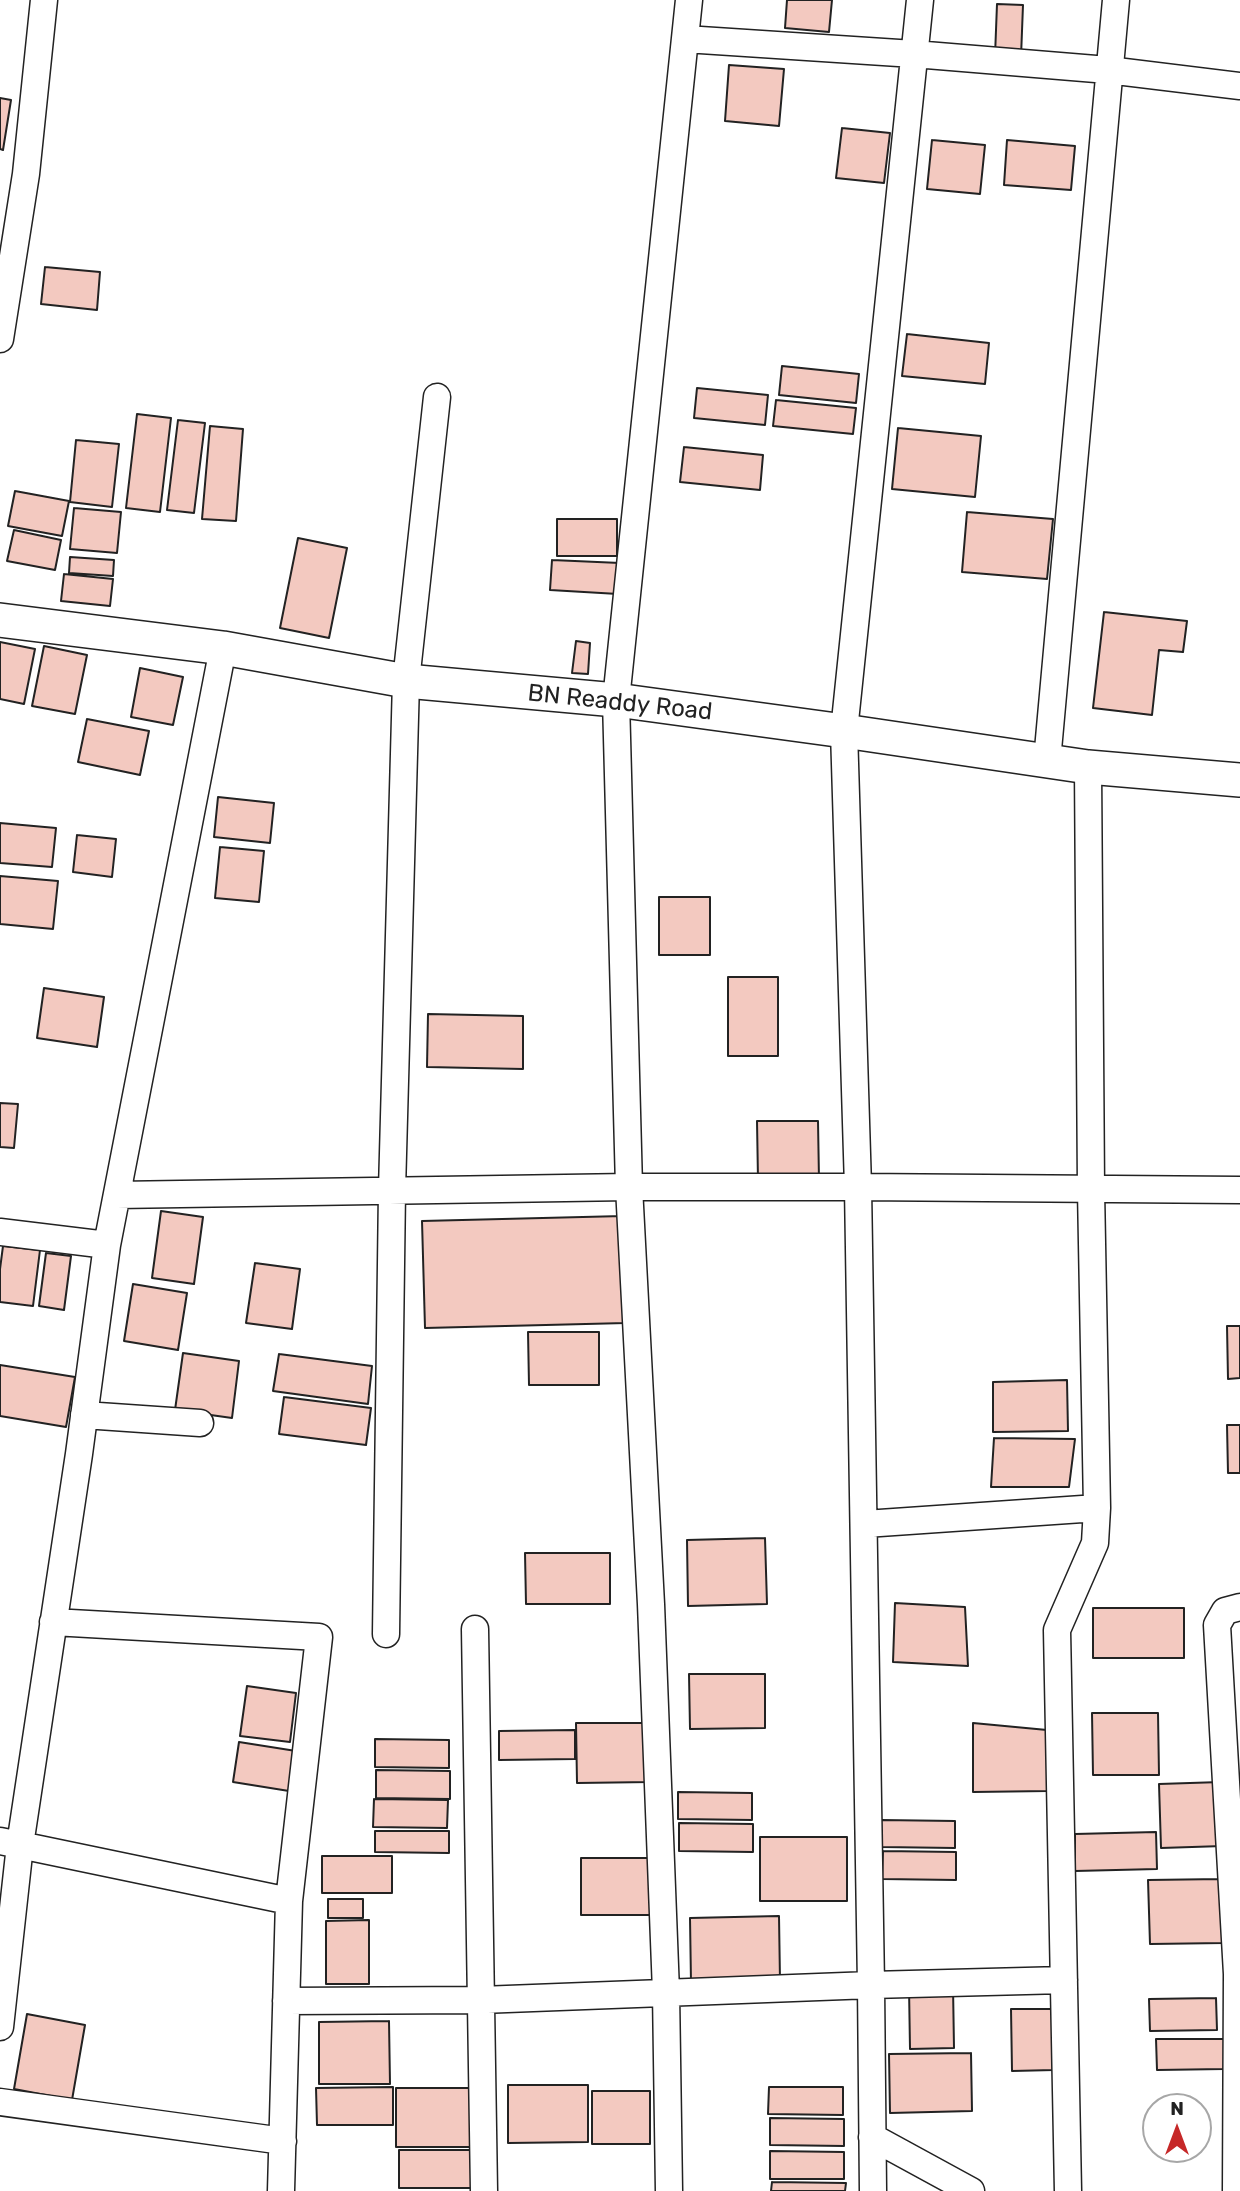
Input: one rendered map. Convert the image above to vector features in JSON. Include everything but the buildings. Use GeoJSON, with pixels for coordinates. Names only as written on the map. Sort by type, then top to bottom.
{"type":"FeatureCollection","features":[{"type":"Feature","properties":{"kind":"street"},"geometry":{"type":"LineString","coordinates":[[0,339],[26,174],[44,0]]}},
{"type":"Feature","properties":{"kind":"street"},"geometry":{"type":"LineString","coordinates":[[670,2191],[666,1992],[651,1604],[629,1187],[616,700],[689,0]]}},
{"type":"Feature","properties":{"kind":"street"},"geometry":{"type":"LineString","coordinates":[[873,2191],[859,1187],[844,731],[920,0]]}},
{"type":"Feature","properties":{"kind":"street"},"geometry":{"type":"LineString","coordinates":[[1047,761],[1116,0]]}},
{"type":"Feature","properties":{"kind":"street"},"geometry":{"type":"LineString","coordinates":[[685,39],[1108,70],[1240,86]]}},
{"type":"Feature","properties":{"kind":"street"},"geometry":{"type":"LineString","coordinates":[[386,1634],[392,1190],[406,681],[437,397]]}},
{"type":"Feature","properties":{"kind":"street","name":"BN Readdy Road"},"geometry":{"type":"LineString","coordinates":[[0,620],[222,648],[406,681],[616,700],[1088,767],[1240,780]]}},
{"type":"Feature","properties":{"kind":"street"},"geometry":{"type":"LineString","coordinates":[[0,2026],[10,1843],[53,1622],[107,1245],[222,648]]}},
{"type":"Feature","properties":{"kind":"street"},"geometry":{"type":"LineString","coordinates":[[1068,2191],[1057,1630],[1095,1543],[1097,1508],[1091,1191],[1088,767]]}},
{"type":"Feature","properties":{"kind":"street"},"geometry":{"type":"LineString","coordinates":[[117,1195],[629,1187],[1240,1191]]}},
{"type":"Feature","properties":{"kind":"street"},"geometry":{"type":"LineString","coordinates":[[0,1232],[107,1245]]}},
{"type":"Feature","properties":{"kind":"street"},"geometry":{"type":"LineString","coordinates":[[84,1415],[200,1423]]}},
{"type":"Feature","properties":{"kind":"street"},"geometry":{"type":"LineString","coordinates":[[865,1524],[1097,1508]]}},
{"type":"Feature","properties":{"kind":"street"},"geometry":{"type":"LineString","coordinates":[[1236,2191],[1237,1974],[1217,1625],[1225,1611],[1240,1607]]}},
{"type":"Feature","properties":{"kind":"street"},"geometry":{"type":"LineString","coordinates":[[53,1622],[319,1637],[289,1901],[281,2191]]}},
{"type":"Feature","properties":{"kind":"street"},"geometry":{"type":"LineString","coordinates":[[475,1629],[484,2191]]}},
{"type":"Feature","properties":{"kind":"street"},"geometry":{"type":"LineString","coordinates":[[10,1843],[289,1901]]}},
{"type":"Feature","properties":{"kind":"street"},"geometry":{"type":"LineString","coordinates":[[286,2001],[481,2000],[1064,1980]]}},
{"type":"Feature","properties":{"kind":"street"},"geometry":{"type":"LineString","coordinates":[[0,2102],[283,2141]]}},
{"type":"Feature","properties":{"kind":"street"},"geometry":{"type":"LineString","coordinates":[[872,2137],[971,2191]]}}]}
